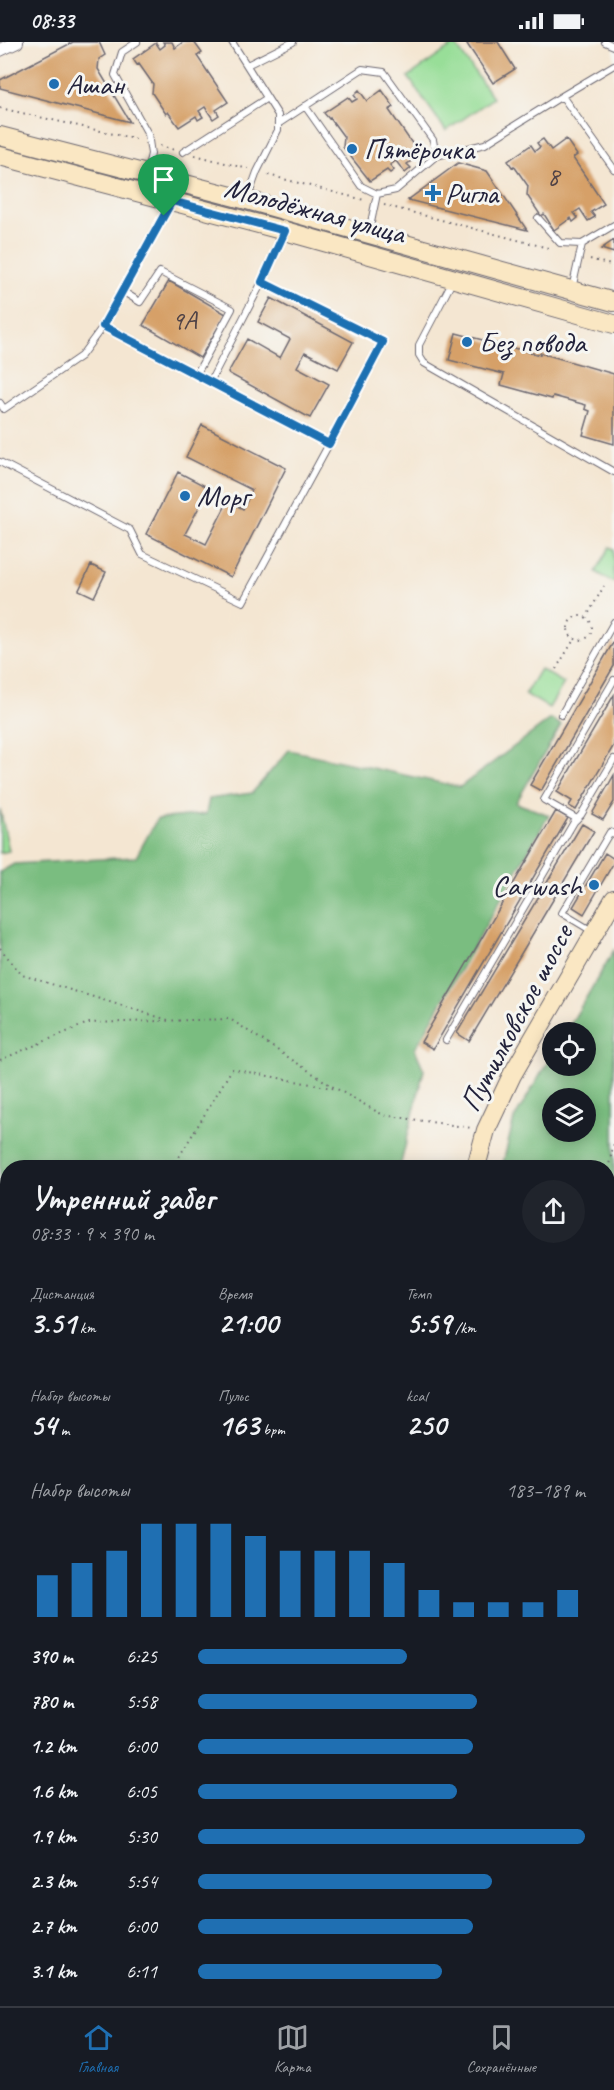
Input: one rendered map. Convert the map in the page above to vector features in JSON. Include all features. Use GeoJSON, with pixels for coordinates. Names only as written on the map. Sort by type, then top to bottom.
{"type":"FeatureCollection","features":[{"type":"Feature","properties":{"kind":"main road","name":"Молодёжная улица"},"geometry":{"type":"LineString","coordinates":[[0,136],[247,200],[614,302]]}},
{"type":"Feature","properties":{"kind":"main road","name":"Молодёжная улица"},"geometry":{"type":"LineString","coordinates":[[0,156],[285,231],[614,324]]}},
{"type":"Feature","properties":{"kind":"main road","name":"Путилковское шоссе"},"geometry":{"type":"LineString","coordinates":[[478,1160],[486,1130],[512,1076],[614,899]]}},
{"type":"Feature","properties":{"kind":"street"},"geometry":{"type":"LineString","coordinates":[[0,50],[17,42]]}},
{"type":"Feature","properties":{"kind":"lane"},"geometry":{"type":"LineString","coordinates":[[137,42],[122,52],[115,75],[151,143],[146,174]]}},
{"type":"Feature","properties":{"kind":"lane"},"geometry":{"type":"LineString","coordinates":[[232,42],[278,115],[278,130],[257,172],[247,200]]}},
{"type":"Feature","properties":{"kind":"lane"},"geometry":{"type":"LineString","coordinates":[[247,65],[293,42]]}},
{"type":"Feature","properties":{"kind":"lane"},"geometry":{"type":"LineString","coordinates":[[605,42],[614,46]]}},
{"type":"Feature","properties":{"kind":"lane"},"geometry":{"type":"LineString","coordinates":[[305,106],[361,186],[377,194],[396,190],[436,156],[485,144],[614,65]]}},
{"type":"Feature","properties":{"kind":"lane"},"geometry":{"type":"LineString","coordinates":[[278,124],[362,69],[384,72],[433,140],[436,156]]}},
{"type":"Feature","properties":{"kind":"lane"},"geometry":{"type":"LineString","coordinates":[[562,96],[614,169]]}},
{"type":"Feature","properties":{"kind":"lane"},"geometry":{"type":"LineString","coordinates":[[183,152],[267,98]]}},
{"type":"Feature","properties":{"kind":"lane"},"geometry":{"type":"LineString","coordinates":[[369,233],[377,194]]}},
{"type":"Feature","properties":{"kind":"lane"},"geometry":{"type":"LineString","coordinates":[[1,408],[81,356],[103,326],[172,201]]}},
{"type":"Feature","properties":{"kind":"lane"},"geometry":{"type":"LineString","coordinates":[[538,218],[560,243],[582,244],[614,225]]}},
{"type":"Feature","properties":{"kind":"lane"},"geometry":{"type":"LineString","coordinates":[[210,382],[262,282],[285,231]]}},
{"type":"Feature","properties":{"kind":"lane"},"geometry":{"type":"LineString","coordinates":[[571,290],[582,244]]}},
{"type":"Feature","properties":{"kind":"lane"},"geometry":{"type":"LineString","coordinates":[[122,291],[140,303],[160,272],[232,309],[196,375]]}},
{"type":"Feature","properties":{"kind":"lane"},"geometry":{"type":"LineString","coordinates":[[454,278],[419,345],[419,355],[424,363],[614,472]]}},
{"type":"Feature","properties":{"kind":"lane"},"geometry":{"type":"LineString","coordinates":[[0,462],[130,530],[142,554],[243,602],[383,342],[262,282]]}},
{"type":"Feature","properties":{"kind":"lane"},"geometry":{"type":"LineString","coordinates":[[103,326],[329,444]]}},
{"type":"Feature","properties":{"kind":"lane"},"geometry":{"type":"LineString","coordinates":[[561,715],[614,622]]}},
{"type":"Feature","properties":{"kind":"lane"},"geometry":{"type":"LineString","coordinates":[[577,819],[544,800],[614,680]]}},
{"type":"Feature","properties":{"kind":"lane"},"geometry":{"type":"LineString","coordinates":[[446,1040],[614,759]]}},
{"type":"Feature","properties":{"kind":"lane"},"geometry":{"type":"LineString","coordinates":[[595,932],[562,913],[610,832],[614,834]]}},
{"type":"Feature","properties":{"kind":"path"},"geometry":{"type":"LineString","coordinates":[[0,108],[151,143],[614,266]]}},
{"type":"Feature","properties":{"kind":"path"},"geometry":{"type":"LineString","coordinates":[[586,618],[604,586]]}},
{"type":"Feature","properties":{"kind":"path"},"geometry":{"type":"LineString","coordinates":[[578,616],[586,618],[592,625],[590,634],[583,639],[575,638],[569,630],[570,621],[578,616]]}},
{"type":"Feature","properties":{"kind":"path"},"geometry":{"type":"LineString","coordinates":[[590,634],[594,637]]}},
{"type":"Feature","properties":{"kind":"path"},"geometry":{"type":"LineString","coordinates":[[556,669],[575,638]]}},
{"type":"Feature","properties":{"kind":"path"},"geometry":{"type":"LineString","coordinates":[[0,948],[22,975],[170,1020]]}},
{"type":"Feature","properties":{"kind":"path"},"geometry":{"type":"LineString","coordinates":[[0,1060],[88,1023],[230,1019],[337,1089],[383,1115],[486,1130]]}},
{"type":"Feature","properties":{"kind":"path"},"geometry":{"type":"LineString","coordinates":[[177,1160],[232,1069],[337,1089]]}},
{"type":"Feature","properties":{"kind":"path"},"geometry":{"type":"LineString","coordinates":[[610,1160],[614,1143]]}},
{"type":"Feature","properties":{"kind":"green space"},"geometry":{"type":"Polygon","coordinates":[[[455,44],[493,98],[446,131],[408,77],[455,44]]]}},
{"type":"Feature","properties":{"kind":"green space"},"geometry":{"type":"Polygon","coordinates":[[[610,547],[614,549],[614,583],[596,572],[610,547]]]}},
{"type":"Feature","properties":{"kind":"green space"},"geometry":{"type":"Polygon","coordinates":[[[540,669],[564,683],[549,708],[525,694],[540,669]]]}},
{"type":"Feature","properties":{"kind":"green space"},"geometry":{"type":"Polygon","coordinates":[[[551,719],[561,725],[516,803],[549,815],[415,1049],[424,1070],[402,1160],[0,1160],[0,872],[14,864],[136,857],[157,819],[206,814],[209,799],[252,793],[289,750],[460,787],[551,719]]]}},
{"type":"Feature","properties":{"kind":"green space"},"geometry":{"type":"Polygon","coordinates":[[[0,809],[9,851],[0,853],[0,809]]]}},
{"type":"Feature","properties":{"kind":"green space"},"geometry":{"type":"Polygon","coordinates":[[[614,950],[614,1160],[504,1160],[514,1119],[542,1072],[542,1076],[596,1076],[596,1022],[572,1022],[614,950]]]}},
{"type":"Feature","properties":{"kind":"building","name":"Ашан"},"geometry":{"type":"Polygon","coordinates":[[[73,42],[99,42],[105,55],[99,59],[98,69],[130,122],[0,88],[0,80],[73,42]]]}},
{"type":"Feature","properties":{"kind":"building"},"geometry":{"type":"Polygon","coordinates":[[[163,42],[172,42],[175,48],[183,42],[194,42],[202,53],[197,56],[228,102],[216,110],[219,115],[213,119],[205,107],[199,111],[203,117],[198,120],[196,116],[179,127],[168,112],[166,114],[152,93],[153,84],[133,59],[156,43],[160,49],[165,45],[163,42]]]}},
{"type":"Feature","properties":{"kind":"building"},"geometry":{"type":"Polygon","coordinates":[[[498,42],[515,69],[493,83],[467,44],[498,42]]]}},
{"type":"Feature","properties":{"kind":"building"},"geometry":{"type":"Polygon","coordinates":[[[359,90],[367,101],[382,90],[394,107],[389,110],[420,155],[407,164],[411,168],[405,173],[396,161],[390,165],[394,170],[390,173],[387,170],[370,181],[343,147],[344,137],[324,113],[348,97],[352,102],[357,99],[354,95],[359,90]]]}},
{"type":"Feature","properties":{"kind":"building"},"geometry":{"type":"Polygon","coordinates":[[[543,139],[551,150],[566,139],[577,155],[573,158],[604,204],[591,212],[595,217],[588,221],[580,209],[574,213],[578,218],[573,222],[571,218],[554,230],[544,214],[541,216],[527,195],[528,186],[508,161],[531,145],[535,151],[540,147],[537,143],[543,139]]]}},
{"type":"Feature","properties":{"kind":"building"},"geometry":{"type":"Polygon","coordinates":[[[458,163],[487,171],[527,230],[408,200],[458,163]]]}},
{"type":"Feature","properties":{"kind":"building"},"geometry":{"type":"Polygon","coordinates":[[[614,240],[614,253],[601,249],[614,240]]]}},
{"type":"Feature","properties":{"kind":"building"},"geometry":{"type":"Polygon","coordinates":[[[169,281],[226,314],[200,358],[143,325],[169,281]]]}},
{"type":"Feature","properties":{"kind":"building"},"geometry":{"type":"Polygon","coordinates":[[[271,298],[353,342],[338,369],[305,352],[297,367],[329,384],[310,418],[228,373],[247,339],[280,358],[290,339],[258,322],[271,298]]]}},
{"type":"Feature","properties":{"kind":"building"},"geometry":{"type":"Polygon","coordinates":[[[456,333],[614,374],[614,444],[583,435],[590,411],[585,409],[586,405],[553,396],[552,399],[501,385],[504,374],[449,360],[456,333]]]}},
{"type":"Feature","properties":{"kind":"building","name":"Морг"},"geometry":{"type":"Polygon","coordinates":[[[202,425],[286,468],[231,577],[146,534],[178,472],[209,488],[185,534],[206,544],[228,501],[243,509],[252,490],[186,457],[202,425]]]}},
{"type":"Feature","properties":{"kind":"building"},"geometry":{"type":"Polygon","coordinates":[[[91,565],[106,572],[94,597],[79,590],[91,565]]]}},
{"type":"Feature","properties":{"kind":"building"},"geometry":{"type":"Polygon","coordinates":[[[614,641],[614,666],[541,791],[530,785],[614,641]]]}},
{"type":"Feature","properties":{"kind":"building"},"geometry":{"type":"Polygon","coordinates":[[[614,695],[614,745],[576,810],[569,806],[572,801],[557,792],[614,695]]]}},
{"type":"Feature","properties":{"kind":"building"},"geometry":{"type":"Polygon","coordinates":[[[614,775],[614,802],[603,820],[592,814],[614,775]]]}},
{"type":"Feature","properties":{"kind":"building"},"geometry":{"type":"Polygon","coordinates":[[[556,811],[568,818],[433,1049],[421,1042],[556,811]]]}},
{"type":"Feature","properties":{"kind":"building"},"geometry":{"type":"Polygon","coordinates":[[[582,824],[594,831],[469,1041],[457,1033],[582,824]]]}},
{"type":"Feature","properties":{"kind":"building","name":"Carwash"},"geometry":{"type":"Polygon","coordinates":[[[605,853],[614,859],[614,862],[584,914],[573,907],[605,853]]]}},
{"type":"Feature","properties":{"kind":"place","name":"Ашан"},"geometry":{"type":"Point","coordinates":[54,84]}},
{"type":"Feature","properties":{"kind":"place","name":"Пятёрочка"},"geometry":{"type":"Point","coordinates":[352,149]}},
{"type":"Feature","properties":{"kind":"place","name":"Ригла"},"geometry":{"type":"Point","coordinates":[433,193]}},
{"type":"Feature","properties":{"kind":"place","name":"Без повода"},"geometry":{"type":"Point","coordinates":[467,342]}},
{"type":"Feature","properties":{"kind":"place","name":"Морг"},"geometry":{"type":"Point","coordinates":[185,496]}},
{"type":"Feature","properties":{"kind":"place","name":"Carwash"},"geometry":{"type":"Point","coordinates":[594,885]}},
{"type":"Feature","properties":{"kind":"route"},"geometry":{"type":"LineString","coordinates":[[172,201],[285,231],[262,282],[383,342],[329,444],[103,326],[164,216],[172,201]]}}]}
